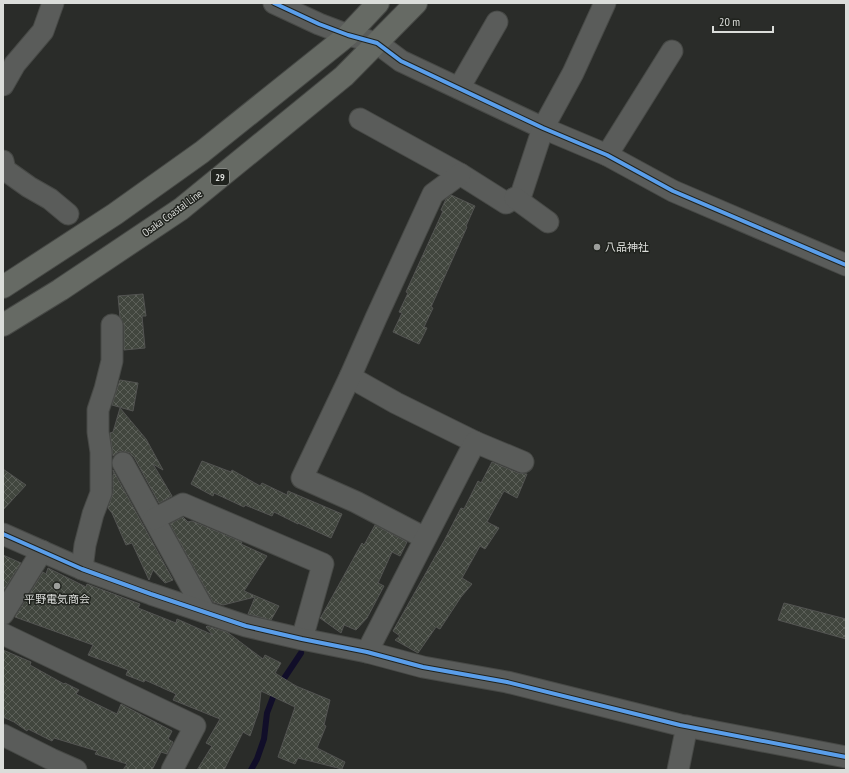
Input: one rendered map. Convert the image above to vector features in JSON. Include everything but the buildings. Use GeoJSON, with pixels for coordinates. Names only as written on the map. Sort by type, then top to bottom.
{"type":"FeatureCollection","features":[{"type":"Feature","properties":{"kind":"main road"},"geometry":{"type":"LineString","coordinates":[[3,287],[115,214],[202,152],[348,35],[378,3]]}},
{"type":"Feature","properties":{"kind":"main road","name":"Osaka Coastal Line"},"geometry":{"type":"LineString","coordinates":[[3,325],[60,290],[181,209],[344,76],[416,3]]}},
{"type":"Feature","properties":{"kind":"street"},"geometry":{"type":"LineString","coordinates":[[3,85],[15,64],[43,31],[53,3]]}},
{"type":"Feature","properties":{"kind":"street"},"geometry":{"type":"LineString","coordinates":[[274,3],[319,24],[348,35],[377,43],[395,58],[543,128],[607,155],[673,191],[846,265]]}},
{"type":"Feature","properties":{"kind":"street"},"geometry":{"type":"LineString","coordinates":[[360,119],[460,174],[506,203],[521,195],[543,128],[573,73],[605,3]]}},
{"type":"Feature","properties":{"kind":"street"},"geometry":{"type":"LineString","coordinates":[[459,88],[497,22]]}},
{"type":"Feature","properties":{"kind":"street"},"geometry":{"type":"LineString","coordinates":[[607,155],[672,51]]}},
{"type":"Feature","properties":{"kind":"street"},"geometry":{"type":"LineString","coordinates":[[3,161],[6,170],[29,187],[50,199],[68,214]]}},
{"type":"Feature","properties":{"kind":"street"},"geometry":{"type":"LineString","coordinates":[[425,538],[356,502],[302,478],[350,377],[433,194],[460,174]]}},
{"type":"Feature","properties":{"kind":"street"},"geometry":{"type":"LineString","coordinates":[[515,198],[548,222]]}},
{"type":"Feature","properties":{"kind":"street"},"geometry":{"type":"LineString","coordinates":[[82,569],[85,545],[100,493],[101,452],[98,432],[98,410],[112,361],[112,325]]}},
{"type":"Feature","properties":{"kind":"street"},"geometry":{"type":"LineString","coordinates":[[350,377],[396,403],[474,442],[523,462]]}},
{"type":"Feature","properties":{"kind":"street"},"geometry":{"type":"LineString","coordinates":[[366,652],[474,442]]}},
{"type":"Feature","properties":{"kind":"street"},"geometry":{"type":"LineString","coordinates":[[123,463],[205,612]]}},
{"type":"Feature","properties":{"kind":"street"},"geometry":{"type":"LineString","coordinates":[[154,519],[183,504],[323,564],[302,639]]}},
{"type":"Feature","properties":{"kind":"street"},"geometry":{"type":"LineString","coordinates":[[3,534],[82,569],[246,626],[366,652],[423,667],[507,682],[687,726],[846,757]]}},
{"type":"Feature","properties":{"kind":"street"},"geometry":{"type":"LineString","coordinates":[[3,614],[42,551]]}},
{"type":"Feature","properties":{"kind":"street"},"geometry":{"type":"LineString","coordinates":[[3,634],[195,726],[172,770]]}},
{"type":"Feature","properties":{"kind":"street"},"geometry":{"type":"LineString","coordinates":[[678,770],[687,726]]}},
{"type":"Feature","properties":{"kind":"street"},"geometry":{"type":"LineString","coordinates":[[3,735],[49,765],[76,770]]}},
{"type":"Feature","properties":{"kind":"waterway"},"geometry":{"type":"LineString","coordinates":[[251,770],[257,759],[264,739],[267,713],[275,692],[301,653]]}},
{"type":"Feature","properties":{"kind":"cycle path"},"geometry":{"type":"LineString","coordinates":[[274,3],[319,24],[348,35],[377,43],[401,61],[543,128],[607,155],[673,191],[846,265]]}},
{"type":"Feature","properties":{"kind":"cycle path"},"geometry":{"type":"LineString","coordinates":[[3,534],[82,569],[246,626],[367,652],[423,667],[507,682],[680,725],[846,757]]}},
{"type":"Feature","properties":{"kind":"place","name":"八品神社"},"geometry":{"type":"Point","coordinates":[597,247]}},
{"type":"Feature","properties":{"kind":"place","name":"平野電気商会"},"geometry":{"type":"Point","coordinates":[57,586]}}]}
